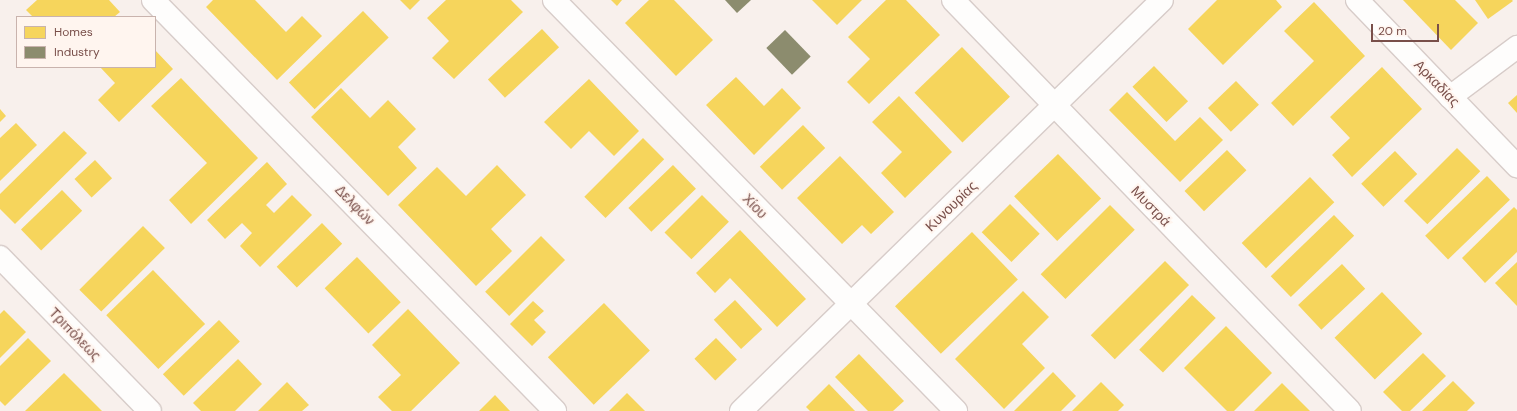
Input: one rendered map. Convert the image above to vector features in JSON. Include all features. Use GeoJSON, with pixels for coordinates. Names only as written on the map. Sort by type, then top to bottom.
{"type":"FeatureCollection","features":[{"type":"Feature","properties":{"kind":"street","name":"Δελφών"},"geometry":{"type":"LineString","coordinates":[[153,0],[555,411]]}},
{"type":"Feature","properties":{"kind":"street","name":"Χίου"},"geometry":{"type":"LineString","coordinates":[[554,0],[956,411]]}},
{"type":"Feature","properties":{"kind":"street","name":"Μυστρά"},"geometry":{"type":"LineString","coordinates":[[953,0],[1053,106],[1350,411]]}},
{"type":"Feature","properties":{"kind":"street","name":"Κυνουρίας"},"geometry":{"type":"LineString","coordinates":[[741,411],[1162,0]]}},
{"type":"Feature","properties":{"kind":"street","name":"Αρκαδίας"},"geometry":{"type":"LineString","coordinates":[[1357,0],[1517,166]]}},
{"type":"Feature","properties":{"kind":"street"},"geometry":{"type":"LineString","coordinates":[[1450,96],[1517,47]]}},
{"type":"Feature","properties":{"kind":"street","name":"Τριπόλεως"},"geometry":{"type":"LineString","coordinates":[[0,257],[150,411]]}},
{"type":"Feature","properties":{"kind":"building: Homes"},"geometry":{"type":"Polygon","coordinates":[[[37,0],[109,0],[120,12],[115,16],[32,16],[26,10],[37,0]]]}},
{"type":"Feature","properties":{"kind":"building: Homes"},"geometry":{"type":"Polygon","coordinates":[[[213,0],[255,0],[286,32],[302,16],[322,36],[277,80],[206,7],[213,0]]]}},
{"type":"Feature","properties":{"kind":"building: Homes"},"geometry":{"type":"Polygon","coordinates":[[[400,0],[420,0],[410,10],[400,0]]]}},
{"type":"Feature","properties":{"kind":"building: Homes"},"geometry":{"type":"Polygon","coordinates":[[[446,0],[511,0],[523,12],[454,79],[432,58],[449,41],[427,18],[446,0]]]}},
{"type":"Feature","properties":{"kind":"building: Homes"},"geometry":{"type":"Polygon","coordinates":[[[611,0],[622,0],[617,6],[611,0]]]}},
{"type":"Feature","properties":{"kind":"building: Homes"},"geometry":{"type":"Polygon","coordinates":[[[649,0],[674,0],[713,40],[676,76],[625,23],[649,0]]]}},
{"type":"Feature","properties":{"kind":"building: Homes"},"geometry":{"type":"Polygon","coordinates":[[[812,0],[862,0],[837,25],[812,0]]]}},
{"type":"Feature","properties":{"kind":"building: Homes"},"geometry":{"type":"Polygon","coordinates":[[[886,0],[906,0],[940,35],[869,104],[847,82],[870,59],[848,37],[886,0]]]}},
{"type":"Feature","properties":{"kind":"building: Homes"},"geometry":{"type":"Polygon","coordinates":[[[1217,0],[1276,0],[1282,7],[1223,65],[1188,29],[1217,0]]]}},
{"type":"Feature","properties":{"kind":"building: Homes"},"geometry":{"type":"Polygon","coordinates":[[[1403,0],[1455,0],[1478,23],[1451,50],[1403,0]]]}},
{"type":"Feature","properties":{"kind":"building: Homes"},"geometry":{"type":"Polygon","coordinates":[[[1475,0],[1512,0],[1513,1],[1488,19],[1475,0]]]}},
{"type":"Feature","properties":{"kind":"building: Homes"},"geometry":{"type":"Polygon","coordinates":[[[1314,2],[1365,56],[1293,126],[1271,103],[1314,61],[1284,31],[1314,2]]]}},
{"type":"Feature","properties":{"kind":"building: Homes"},"geometry":{"type":"Polygon","coordinates":[[[363,11],[389,38],[315,109],[289,83],[363,11]]]}},
{"type":"Feature","properties":{"kind":"building: Homes"},"geometry":{"type":"Polygon","coordinates":[[[542,29],[559,47],[505,98],[488,79],[542,29]]]}},
{"type":"Feature","properties":{"kind":"building: Homes"},"geometry":{"type":"Polygon","coordinates":[[[962,47],[1010,97],[962,142],[915,93],[962,47]]]}},
{"type":"Feature","properties":{"kind":"building: Homes"},"geometry":{"type":"Polygon","coordinates":[[[156,51],[173,69],[119,122],[98,100],[115,83],[101,68],[156,68],[156,51]]]}},
{"type":"Feature","properties":{"kind":"building: Homes"},"geometry":{"type":"Polygon","coordinates":[[[1154,66],[1188,101],[1166,122],[1132,87],[1154,66]]]}},
{"type":"Feature","properties":{"kind":"building: Homes"},"geometry":{"type":"Polygon","coordinates":[[[1382,67],[1422,109],[1352,177],[1332,155],[1350,138],[1330,117],[1382,67]]]}},
{"type":"Feature","properties":{"kind":"building: Homes"},"geometry":{"type":"Polygon","coordinates":[[[736,77],[764,106],[782,88],[801,108],[754,155],[706,105],[736,77]]]}},
{"type":"Feature","properties":{"kind":"building: Homes"},"geometry":{"type":"Polygon","coordinates":[[[181,78],[258,158],[191,224],[169,200],[207,163],[151,106],[181,78]]]}},
{"type":"Feature","properties":{"kind":"building: Homes"},"geometry":{"type":"Polygon","coordinates":[[[589,79],[639,131],[614,156],[589,131],[571,149],[544,122],[589,79]]]}},
{"type":"Feature","properties":{"kind":"building: Homes"},"geometry":{"type":"Polygon","coordinates":[[[1236,81],[1259,105],[1231,132],[1208,108],[1236,81]]]}},
{"type":"Feature","properties":{"kind":"building: Homes"},"geometry":{"type":"Polygon","coordinates":[[[341,88],[370,118],[388,100],[416,129],[398,147],[417,168],[388,196],[311,117],[341,88]]]}},
{"type":"Feature","properties":{"kind":"building: Homes"},"geometry":{"type":"Polygon","coordinates":[[[1127,92],[1175,141],[1200,117],[1223,140],[1180,182],[1109,110],[1127,92]]]}},
{"type":"Feature","properties":{"kind":"building: Homes"},"geometry":{"type":"Polygon","coordinates":[[[1517,95],[1517,113],[1508,103],[1517,95]]]}},
{"type":"Feature","properties":{"kind":"building: Homes"},"geometry":{"type":"Polygon","coordinates":[[[899,96],[952,152],[905,198],[881,173],[902,152],[872,122],[899,96]]]}},
{"type":"Feature","properties":{"kind":"building: Homes"},"geometry":{"type":"Polygon","coordinates":[[[0,109],[6,116],[0,122],[0,109]]]}},
{"type":"Feature","properties":{"kind":"building: Homes"},"geometry":{"type":"Polygon","coordinates":[[[16,123],[37,145],[0,181],[0,138],[16,123]]]}},
{"type":"Feature","properties":{"kind":"building: Homes"},"geometry":{"type":"Polygon","coordinates":[[[803,125],[825,148],[782,190],[760,167],[803,125]]]}},
{"type":"Feature","properties":{"kind":"building: Homes"},"geometry":{"type":"Polygon","coordinates":[[[64,131],[87,153],[15,224],[0,209],[0,194],[64,131]]]}},
{"type":"Feature","properties":{"kind":"building: Homes"},"geometry":{"type":"Polygon","coordinates":[[[643,138],[664,159],[606,218],[584,197],[643,138]]]}},
{"type":"Feature","properties":{"kind":"building: Homes"},"geometry":{"type":"Polygon","coordinates":[[[1457,148],[1480,171],[1427,224],[1404,201],[1457,148]]]}},
{"type":"Feature","properties":{"kind":"building: Homes"},"geometry":{"type":"Polygon","coordinates":[[[1227,150],[1246,170],[1204,211],[1185,191],[1227,150]]]}},
{"type":"Feature","properties":{"kind":"building: Homes"},"geometry":{"type":"Polygon","coordinates":[[[1395,151],[1417,174],[1383,207],[1361,184],[1395,151]]]}},
{"type":"Feature","properties":{"kind":"building: Homes"},"geometry":{"type":"Polygon","coordinates":[[[1058,154],[1101,199],[1057,241],[1014,196],[1058,154]]]}},
{"type":"Feature","properties":{"kind":"building: Homes"},"geometry":{"type":"Polygon","coordinates":[[[840,156],[894,212],[871,234],[862,225],[842,244],[797,198],[840,156]]]}},
{"type":"Feature","properties":{"kind":"building: Homes"},"geometry":{"type":"Polygon","coordinates":[[[95,160],[112,178],[92,197],[75,179],[95,160]]]}},
{"type":"Feature","properties":{"kind":"building: Homes"},"geometry":{"type":"Polygon","coordinates":[[[267,162],[287,184],[266,205],[274,213],[292,195],[312,215],[260,267],[240,246],[252,233],[242,223],[225,239],[207,220],[267,162]]]}},
{"type":"Feature","properties":{"kind":"building: Homes"},"geometry":{"type":"Polygon","coordinates":[[[497,165],[526,195],[491,229],[512,251],[476,286],[398,205],[437,167],[466,196],[497,165]]]}},
{"type":"Feature","properties":{"kind":"building: Homes"},"geometry":{"type":"Polygon","coordinates":[[[673,165],[696,189],[651,232],[628,208],[673,165]]]}},
{"type":"Feature","properties":{"kind":"building: Homes"},"geometry":{"type":"Polygon","coordinates":[[[1487,176],[1510,200],[1448,259],[1425,236],[1487,176]]]}},
{"type":"Feature","properties":{"kind":"building: Homes"},"geometry":{"type":"Polygon","coordinates":[[[1310,177],[1334,202],[1266,268],[1242,243],[1310,177]]]}},
{"type":"Feature","properties":{"kind":"building: Homes"},"geometry":{"type":"Polygon","coordinates":[[[62,190],[82,211],[41,250],[21,230],[62,190]]]}},
{"type":"Feature","properties":{"kind":"building: Homes"},"geometry":{"type":"Polygon","coordinates":[[[702,195],[729,222],[691,259],[665,232],[702,195]]]}},
{"type":"Feature","properties":{"kind":"building: Homes"},"geometry":{"type":"Polygon","coordinates":[[[1010,204],[1040,234],[1011,262],[982,232],[1010,204]]]}},
{"type":"Feature","properties":{"kind":"building: Homes"},"geometry":{"type":"Polygon","coordinates":[[[1110,205],[1135,230],[1065,299],[1041,274],[1110,205]]]}},
{"type":"Feature","properties":{"kind":"building: Homes"},"geometry":{"type":"Polygon","coordinates":[[[1514,207],[1517,210],[1517,252],[1485,283],[1462,258],[1514,207]]]}},
{"type":"Feature","properties":{"kind":"building: Homes"},"geometry":{"type":"Polygon","coordinates":[[[1334,215],[1354,236],[1291,297],[1271,276],[1334,215]]]}},
{"type":"Feature","properties":{"kind":"building: Homes"},"geometry":{"type":"Polygon","coordinates":[[[322,223],[342,244],[297,288],[277,267],[322,223]]]}},
{"type":"Feature","properties":{"kind":"building: Homes"},"geometry":{"type":"Polygon","coordinates":[[[143,226],[165,248],[101,312],[79,290],[143,226]]]}},
{"type":"Feature","properties":{"kind":"building: Homes"},"geometry":{"type":"Polygon","coordinates":[[[740,230],[806,299],[777,327],[730,278],[715,293],[696,273],[740,230]]]}},
{"type":"Feature","properties":{"kind":"building: Homes"},"geometry":{"type":"Polygon","coordinates":[[[972,232],[1018,279],[941,354],[895,306],[972,232]]]}},
{"type":"Feature","properties":{"kind":"building: Homes"},"geometry":{"type":"Polygon","coordinates":[[[541,236],[565,260],[509,316],[485,292],[541,236]]]}},
{"type":"Feature","properties":{"kind":"building: Homes"},"geometry":{"type":"Polygon","coordinates":[[[357,257],[401,302],[368,334],[325,288],[357,257]]]}},
{"type":"Feature","properties":{"kind":"building: Homes"},"geometry":{"type":"Polygon","coordinates":[[[1165,261],[1189,285],[1115,359],[1091,335],[1165,261]]]}},
{"type":"Feature","properties":{"kind":"building: Homes"},"geometry":{"type":"Polygon","coordinates":[[[1517,262],[1517,306],[1495,283],[1517,262]]]}},
{"type":"Feature","properties":{"kind":"building: Homes"},"geometry":{"type":"Polygon","coordinates":[[[1342,264],[1365,289],[1321,330],[1298,305],[1342,264]]]}},
{"type":"Feature","properties":{"kind":"building: Homes"},"geometry":{"type":"Polygon","coordinates":[[[153,270],[205,324],[158,369],[106,315],[153,270]]]}},
{"type":"Feature","properties":{"kind":"building: Homes"},"geometry":{"type":"Polygon","coordinates":[[[1023,291],[1049,317],[1022,344],[1045,368],[1004,409],[955,359],[1023,291]]]}},
{"type":"Feature","properties":{"kind":"building: Homes"},"geometry":{"type":"Polygon","coordinates":[[[1382,292],[1422,334],[1375,380],[1335,338],[1382,292]]]}},
{"type":"Feature","properties":{"kind":"building: Homes"},"geometry":{"type":"Polygon","coordinates":[[[1192,295],[1216,318],[1163,373],[1139,350],[1192,295]]]}},
{"type":"Feature","properties":{"kind":"building: Homes"},"geometry":{"type":"Polygon","coordinates":[[[735,300],[762,329],[741,349],[714,320],[735,300]]]}},
{"type":"Feature","properties":{"kind":"building: Homes"},"geometry":{"type":"Polygon","coordinates":[[[533,301],[544,311],[534,320],[546,332],[532,346],[510,324],[533,301]]]}},
{"type":"Feature","properties":{"kind":"building: Homes"},"geometry":{"type":"Polygon","coordinates":[[[604,303],[650,350],[594,405],[548,357],[604,303]]]}},
{"type":"Feature","properties":{"kind":"building: Homes"},"geometry":{"type":"Polygon","coordinates":[[[408,309],[460,363],[411,411],[392,411],[378,397],[401,375],[372,345],[408,309]]]}},
{"type":"Feature","properties":{"kind":"building: Homes"},"geometry":{"type":"Polygon","coordinates":[[[4,310],[26,332],[0,358],[0,314],[4,310]]]}},
{"type":"Feature","properties":{"kind":"building: Homes"},"geometry":{"type":"Polygon","coordinates":[[[219,320],[240,342],[184,396],[163,374],[219,320]]]}},
{"type":"Feature","properties":{"kind":"building: Homes"},"geometry":{"type":"Polygon","coordinates":[[[1226,326],[1272,373],[1234,411],[1227,411],[1184,368],[1226,326]]]}},
{"type":"Feature","properties":{"kind":"building: Homes"},"geometry":{"type":"Polygon","coordinates":[[[28,338],[51,361],[5,406],[0,401],[0,366],[28,338]]]}},
{"type":"Feature","properties":{"kind":"building: Homes"},"geometry":{"type":"Polygon","coordinates":[[[716,338],[737,360],[715,380],[694,359],[716,338]]]}},
{"type":"Feature","properties":{"kind":"building: Homes"},"geometry":{"type":"Polygon","coordinates":[[[1423,353],[1446,376],[1410,411],[1402,411],[1383,392],[1423,353]]]}},
{"type":"Feature","properties":{"kind":"building: Homes"},"geometry":{"type":"Polygon","coordinates":[[[859,354],[904,401],[893,411],[868,411],[835,377],[859,354]]]}},
{"type":"Feature","properties":{"kind":"building: Homes"},"geometry":{"type":"Polygon","coordinates":[[[238,359],[262,384],[235,411],[201,411],[193,403],[238,359]]]}},
{"type":"Feature","properties":{"kind":"building: Homes"},"geometry":{"type":"Polygon","coordinates":[[[1053,372],[1076,396],[1061,411],[1014,411],[1053,372]]]}},
{"type":"Feature","properties":{"kind":"building: Homes"},"geometry":{"type":"Polygon","coordinates":[[[64,373],[102,411],[25,411],[64,373]]]}},
{"type":"Feature","properties":{"kind":"building: Homes"},"geometry":{"type":"Polygon","coordinates":[[[1453,381],[1475,403],[1467,411],[1422,411],[1453,381]]]}},
{"type":"Feature","properties":{"kind":"building: Homes"},"geometry":{"type":"Polygon","coordinates":[[[287,382],[309,405],[302,411],[258,411],[287,382]]]}},
{"type":"Feature","properties":{"kind":"building: Homes"},"geometry":{"type":"Polygon","coordinates":[[[1101,382],[1124,405],[1118,411],[1072,411],[1101,382]]]}},
{"type":"Feature","properties":{"kind":"building: Homes"},"geometry":{"type":"Polygon","coordinates":[[[1282,383],[1310,411],[1254,411],[1282,383]]]}},
{"type":"Feature","properties":{"kind":"building: Homes"},"geometry":{"type":"Polygon","coordinates":[[[829,384],[855,411],[810,411],[806,407],[829,384]]]}},
{"type":"Feature","properties":{"kind":"building: Homes"},"geometry":{"type":"Polygon","coordinates":[[[627,393],[645,411],[609,411],[627,393]]]}},
{"type":"Feature","properties":{"kind":"building: Homes"},"geometry":{"type":"Polygon","coordinates":[[[495,395],[510,411],[479,411],[495,395]]]}},
{"type":"Feature","properties":{"kind":"building: Industry"},"geometry":{"type":"Polygon","coordinates":[[[725,0],[751,0],[737,13],[725,0]]]}},
{"type":"Feature","properties":{"kind":"building: Industry"},"geometry":{"type":"Polygon","coordinates":[[[785,30],[811,57],[792,75],[766,48],[785,30]]]}}]}
